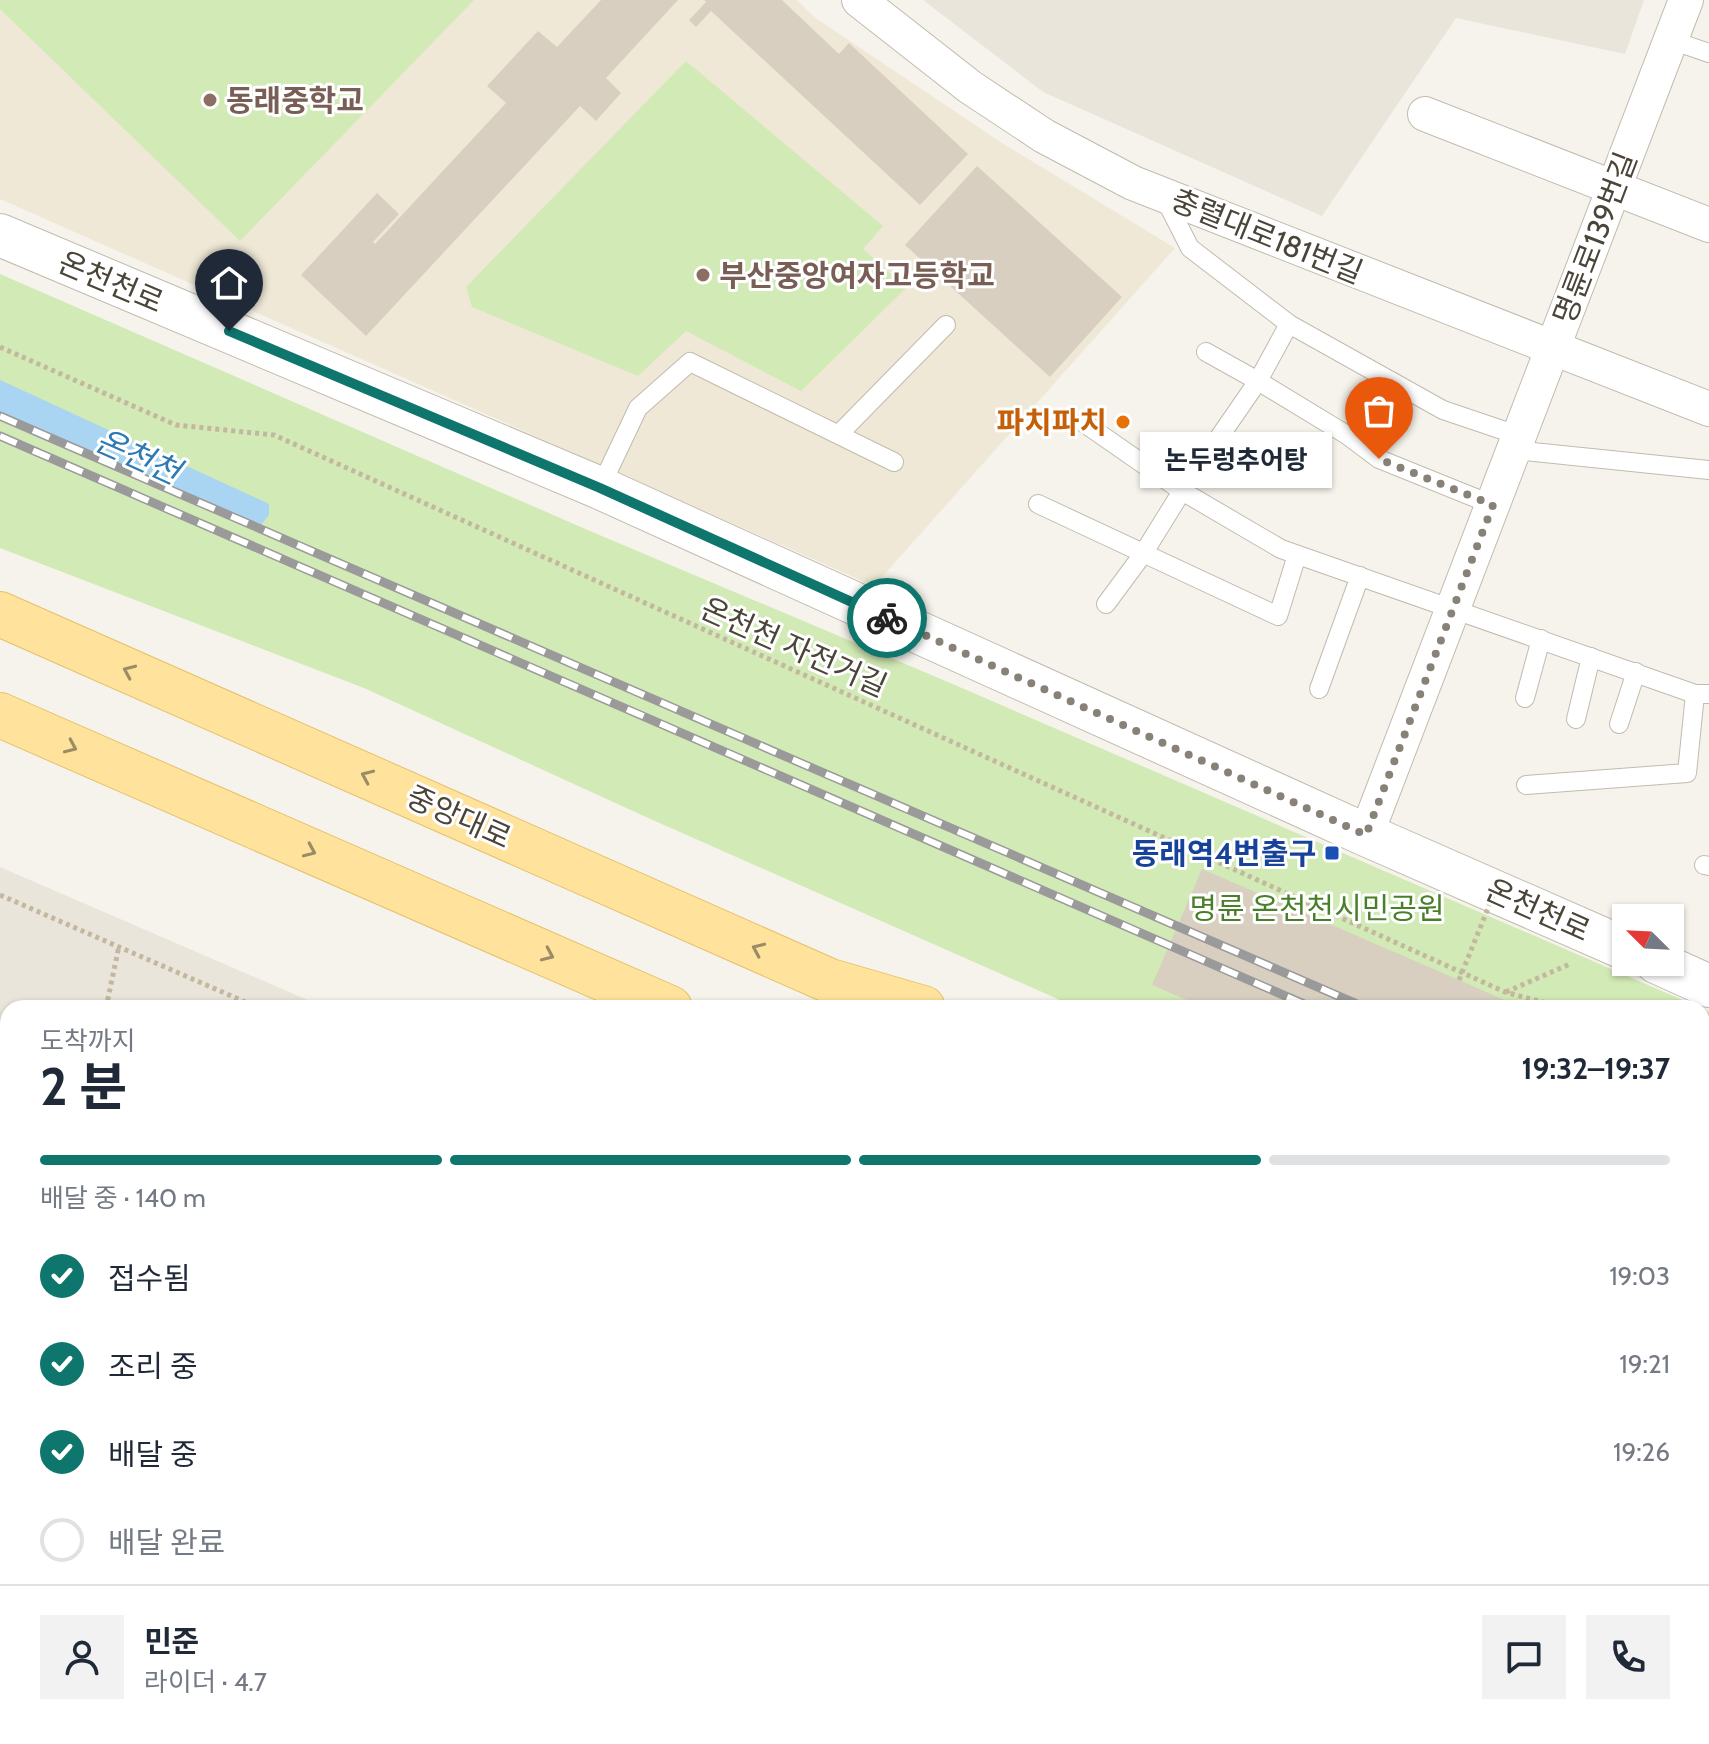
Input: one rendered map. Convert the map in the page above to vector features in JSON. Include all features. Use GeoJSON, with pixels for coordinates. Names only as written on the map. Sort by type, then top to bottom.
{"type":"FeatureCollection","features":[{"type":"Feature","properties":{"kind":"main road","name":"중앙대로"},"geometry":{"type":"LineString","coordinates":[[0,614],[830,981],[895,1000]]}},
{"type":"Feature","properties":{"kind":"main road"},"geometry":{"type":"LineString","coordinates":[[0,715],[652,1000]]}},
{"type":"Feature","properties":{"kind":"main road"},"geometry":{"type":"LineString","coordinates":[[830,981],[860,1000]]}},
{"type":"Feature","properties":{"kind":"street","name":"충렬대로181번길"},"geometry":{"type":"LineString","coordinates":[[859,0],[970,87],[1044,136],[1133,183],[1709,409]]}},
{"type":"Feature","properties":{"kind":"street","name":"명륜로139번길"},"geometry":{"type":"LineString","coordinates":[[1366,835],[1686,0]]}},
{"type":"Feature","properties":{"kind":"street"},"geometry":{"type":"LineString","coordinates":[[1425,114],[1709,225]]}},
{"type":"Feature","properties":{"kind":"street","name":"온천천로"},"geometry":{"type":"LineString","coordinates":[[0,235],[600,488],[1366,835],[1612,943]]}},
{"type":"Feature","properties":{"kind":"street"},"geometry":{"type":"LineString","coordinates":[[1684,975],[1709,986]]}},
{"type":"Feature","properties":{"kind":"lane"},"geometry":{"type":"LineString","coordinates":[[1671,40],[1709,53]]}},
{"type":"Feature","properties":{"kind":"lane"},"geometry":{"type":"LineString","coordinates":[[1163,195],[1190,248],[1289,324],[1443,410],[1517,443],[1709,470]]}},
{"type":"Feature","properties":{"kind":"lane"},"geometry":{"type":"LineString","coordinates":[[1106,604],[1143,554],[1258,381],[1289,324]]}},
{"type":"Feature","properties":{"kind":"lane"},"geometry":{"type":"LineString","coordinates":[[839,434],[946,325]]}},
{"type":"Feature","properties":{"kind":"lane"},"geometry":{"type":"LineString","coordinates":[[1206,352],[1347,435],[1379,459],[1493,505]]}},
{"type":"Feature","properties":{"kind":"lane"},"geometry":{"type":"LineString","coordinates":[[600,488],[638,408],[690,362],[894,462]]}},
{"type":"Feature","properties":{"kind":"lane"},"geometry":{"type":"LineString","coordinates":[[1084,423],[1182,491],[1281,549],[1702,694],[1687,773],[1526,785]]}},
{"type":"Feature","properties":{"kind":"lane"},"geometry":{"type":"LineString","coordinates":[[1038,504],[1278,616],[1297,555]]}},
{"type":"Feature","properties":{"kind":"lane"},"geometry":{"type":"LineString","coordinates":[[1319,689],[1360,576]]}},
{"type":"Feature","properties":{"kind":"lane"},"geometry":{"type":"LineString","coordinates":[[1525,698],[1541,639]]}},
{"type":"Feature","properties":{"kind":"lane"},"geometry":{"type":"LineString","coordinates":[[1576,719],[1591,657]]}},
{"type":"Feature","properties":{"kind":"lane"},"geometry":{"type":"LineString","coordinates":[[1619,724],[1636,672]]}},
{"type":"Feature","properties":{"kind":"path","name":"온천천 자전거길"},"geometry":{"type":"LineString","coordinates":[[0,347],[176,425],[274,435],[1491,986],[1535,1000]]}},
{"type":"Feature","properties":{"kind":"path"},"geometry":{"type":"LineString","coordinates":[[1459,980],[1495,891]]}},
{"type":"Feature","properties":{"kind":"path"},"geometry":{"type":"LineString","coordinates":[[0,895],[241,1000]]}},
{"type":"Feature","properties":{"kind":"path"},"geometry":{"type":"LineString","coordinates":[[108,1000],[119,946]]}},
{"type":"Feature","properties":{"kind":"shaded area","name":"부산중앙여자고등학교"},"geometry":{"type":"Polygon","coordinates":[[[0,0],[797,0],[814,17],[1002,143],[1175,248],[874,586],[0,199],[0,0]]]}},
{"type":"Feature","properties":{"kind":"shaded area"},"geometry":{"type":"Polygon","coordinates":[[[923,0],[1644,0],[1625,54],[1456,18],[1322,216],[1043,92],[923,0]]]}},
{"type":"Feature","properties":{"kind":"shaded area"},"geometry":{"type":"Polygon","coordinates":[[[0,867],[308,1000],[0,1000],[0,867]]]}},
{"type":"Feature","properties":{"kind":"green space"},"geometry":{"type":"Polygon","coordinates":[[[0,0],[474,0],[240,241],[0,9],[0,0]]]}},
{"type":"Feature","properties":{"kind":"green space"},"geometry":{"type":"Polygon","coordinates":[[[686,61],[883,226],[863,249],[906,288],[801,391],[686,331],[638,376],[472,307],[466,287],[686,61]]]}},
{"type":"Feature","properties":{"kind":"green space","name":"명륜 온천천시민공원"},"geometry":{"type":"Polygon","coordinates":[[[0,274],[1612,969],[1612,976],[1627,976],[1683,1000],[1060,1000],[364,688],[0,548],[0,274]]]}},
{"type":"Feature","properties":{"kind":"water","name":"온천천"},"geometry":{"type":"Polygon","coordinates":[[[0,380],[269,504],[269,515],[261,525],[0,412],[0,380]]]}},
{"type":"Feature","properties":{"kind":"building"},"geometry":{"type":"Polygon","coordinates":[[[601,0],[678,0],[606,78],[621,93],[596,121],[580,106],[366,336],[301,275],[377,193],[399,214],[373,242],[375,244],[506,103],[487,86],[538,31],[557,47],[601,0]]]}},
{"type":"Feature","properties":{"kind":"building"},"geometry":{"type":"Polygon","coordinates":[[[704,0],[782,0],[839,54],[849,43],[968,154],[920,205],[711,11],[696,27],[689,20],[706,2],[704,0]]]}},
{"type":"Feature","properties":{"kind":"building"},"geometry":{"type":"Polygon","coordinates":[[[977,166],[1122,297],[1050,377],[905,245],[977,166]]]}},
{"type":"Feature","properties":{"kind":"building"},"geometry":{"type":"Polygon","coordinates":[[[1202,869],[1504,1000],[1187,1000],[1152,985],[1202,869]]]}},
{"type":"Feature","properties":{"kind":"railway"},"geometry":{"type":"LineString","coordinates":[[0,416],[1348,1000]]}},
{"type":"Feature","properties":{"kind":"railway"},"geometry":{"type":"LineString","coordinates":[[0,436],[1295,1000]]}},
{"type":"Feature","properties":{"kind":"way so far"},"geometry":{"type":"LineString","coordinates":[[887,618],[1366,835],[1493,505],[1379,459]]}},
{"type":"Feature","properties":{"kind":"place","name":"동래중학교"},"geometry":{"type":"Point","coordinates":[210,100]}},
{"type":"Feature","properties":{"kind":"place","name":"부산중앙여자고등학교"},"geometry":{"type":"Point","coordinates":[703,275]}},
{"type":"Feature","properties":{"kind":"place","name":"파치파치"},"geometry":{"type":"Point","coordinates":[1123,422]}},
{"type":"Feature","properties":{"kind":"place","name":"논두렁추어탕"},"geometry":{"type":"Point","coordinates":[1379,459]}},
{"type":"Feature","properties":{"kind":"place","name":"동래역4번출구"},"geometry":{"type":"Point","coordinates":[1332,853]}},
{"type":"Feature","properties":{"kind":"route"},"geometry":{"type":"LineString","coordinates":[[229,331],[600,488],[887,618]]}}]}
